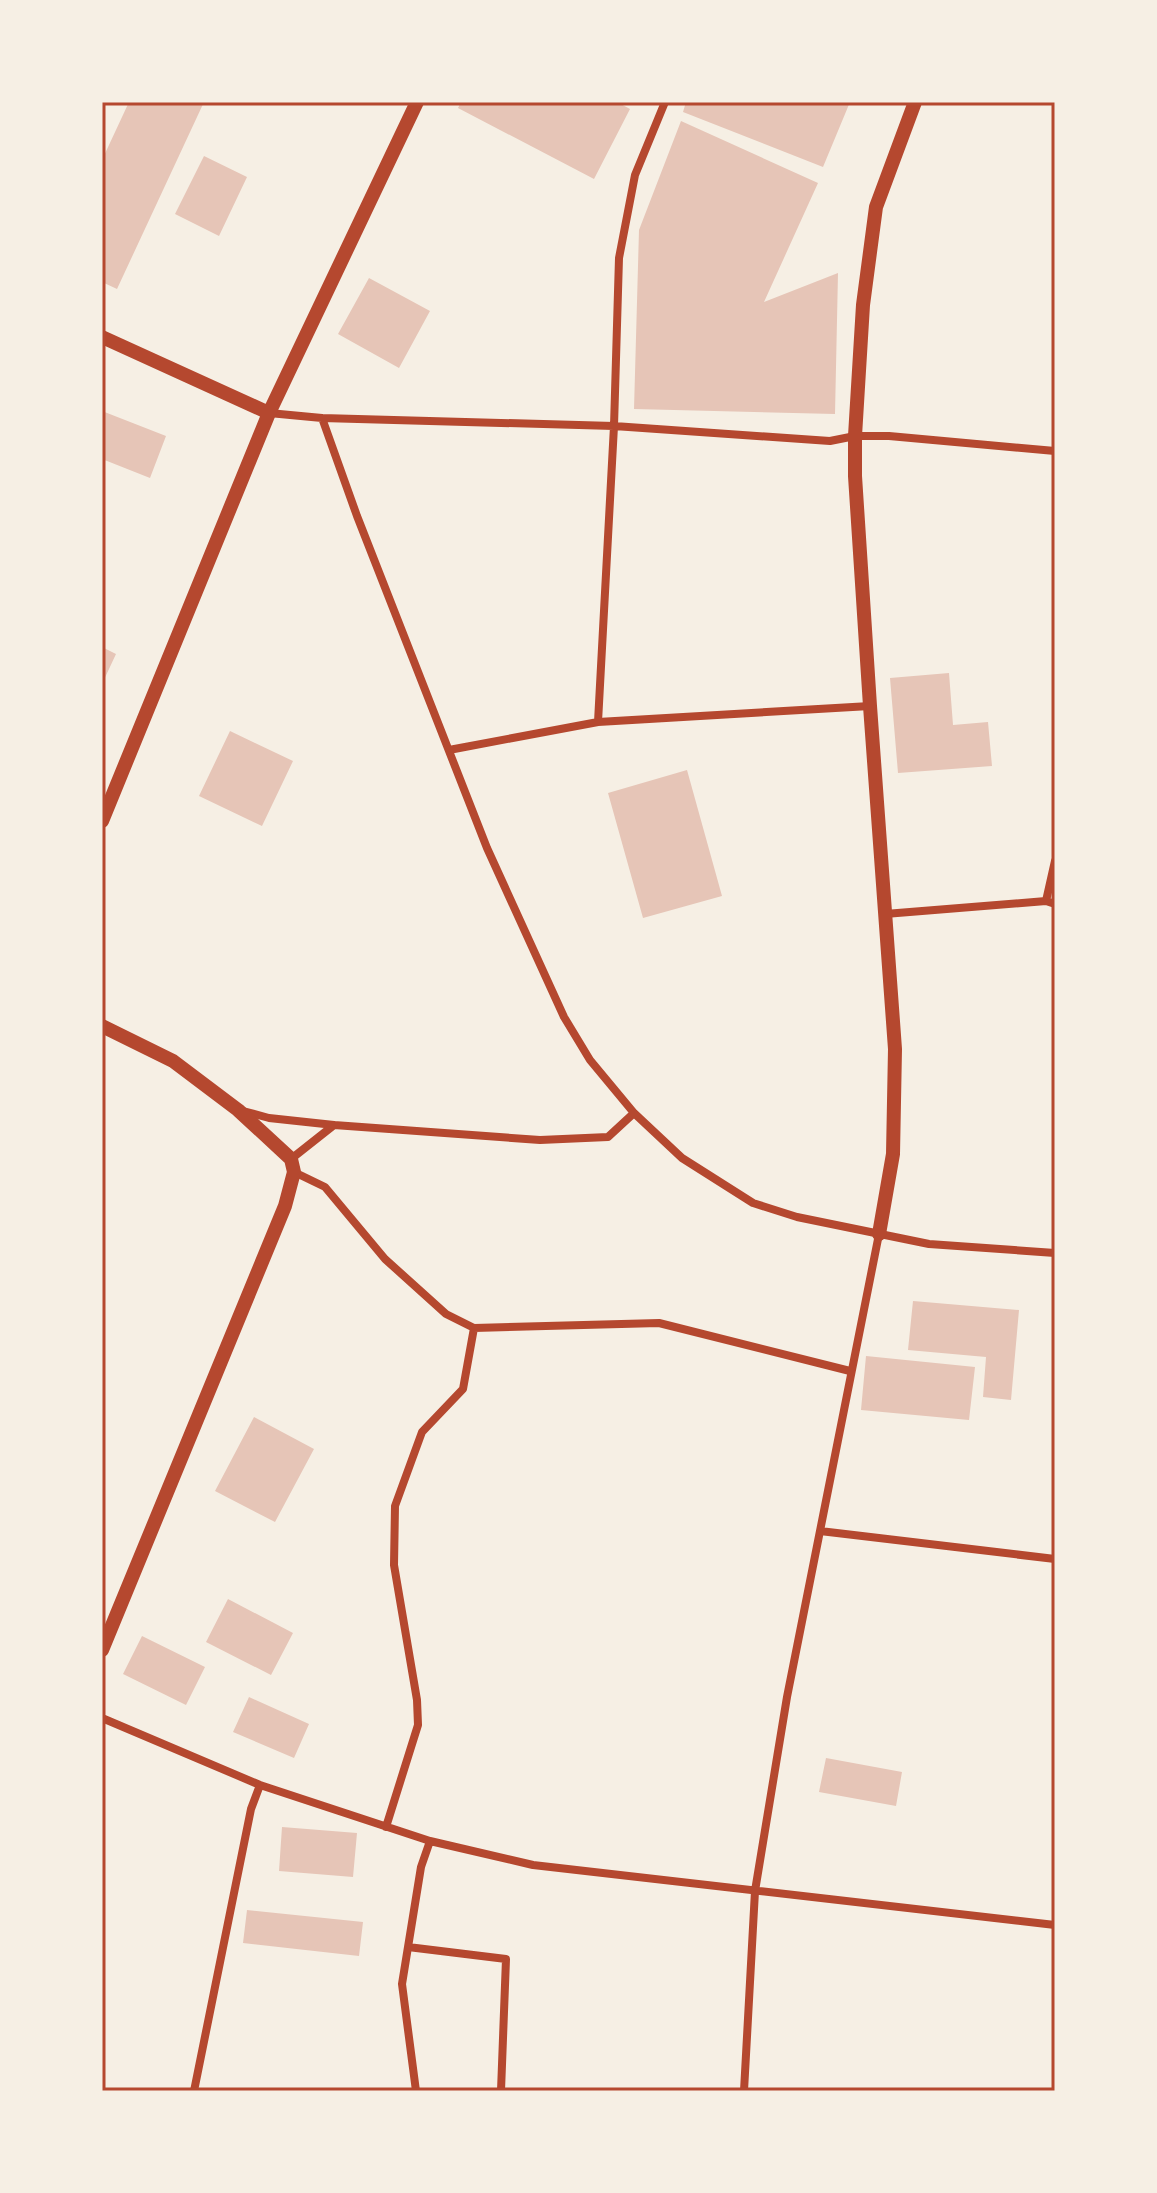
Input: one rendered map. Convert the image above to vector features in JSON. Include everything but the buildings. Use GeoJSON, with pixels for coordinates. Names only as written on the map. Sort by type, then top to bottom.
{"type":"FeatureCollection","features":[{"type":"Feature","properties":{"kind":"street"},"geometry":{"type":"LineString","coordinates":[[102,821],[269,413],[417,102]]}},
{"type":"Feature","properties":{"kind":"street"},"geometry":{"type":"LineString","coordinates":[[598,722],[614,426],[619,258],[635,175],[665,102]]}},
{"type":"Feature","properties":{"kind":"street"},"geometry":{"type":"LineString","coordinates":[[744,2091],[755,1891],[787,1697],[893,1154],[895,1049],[870,706],[855,436],[863,305],[876,207],[915,102]]}},
{"type":"Feature","properties":{"kind":"street"},"geometry":{"type":"LineString","coordinates":[[102,337],[269,413],[322,418],[614,426],[830,441],[855,436],[1055,451]]}},
{"type":"Feature","properties":{"kind":"street"},"geometry":{"type":"LineString","coordinates":[[322,418],[357,516],[487,848],[564,1017],[590,1060],[634,1113],[682,1158],[753,1203],[797,1217],[929,1244],[1055,1253]]}},
{"type":"Feature","properties":{"kind":"street"},"geometry":{"type":"LineString","coordinates":[[449,750],[598,722],[870,706]]}},
{"type":"Feature","properties":{"kind":"street"},"geometry":{"type":"LineString","coordinates":[[884,915],[1050,902],[1055,861]]}},
{"type":"Feature","properties":{"kind":"street"},"geometry":{"type":"LineString","coordinates":[[102,1026],[173,1061],[238,1110],[292,1165],[325,1187],[385,1259],[446,1314],[474,1328],[659,1323],[850,1371]]}},
{"type":"Feature","properties":{"kind":"street"},"geometry":{"type":"LineString","coordinates":[[238,1110],[269,1118],[334,1125],[540,1140],[608,1137],[634,1113]]}},
{"type":"Feature","properties":{"kind":"street"},"geometry":{"type":"LineString","coordinates":[[102,1650],[285,1206],[292,1165],[334,1125]]}},
{"type":"Feature","properties":{"kind":"street"},"geometry":{"type":"LineString","coordinates":[[386,1827],[418,1725],[417,1700],[394,1565],[395,1506],[422,1432],[463,1389],[474,1328]]}},
{"type":"Feature","properties":{"kind":"street"},"geometry":{"type":"LineString","coordinates":[[820,1531],[1055,1559]]}},
{"type":"Feature","properties":{"kind":"street"},"geometry":{"type":"LineString","coordinates":[[102,1718],[260,1785],[430,1841],[533,1865],[1055,1925]]}},
{"type":"Feature","properties":{"kind":"street"},"geometry":{"type":"LineString","coordinates":[[194,2091],[251,1809],[260,1785]]}},
{"type":"Feature","properties":{"kind":"street"},"geometry":{"type":"LineString","coordinates":[[416,2091],[402,1984],[421,1867],[430,1841]]}},
{"type":"Feature","properties":{"kind":"street"},"geometry":{"type":"LineString","coordinates":[[408,1947],[506,1959],[501,2091]]}}]}
